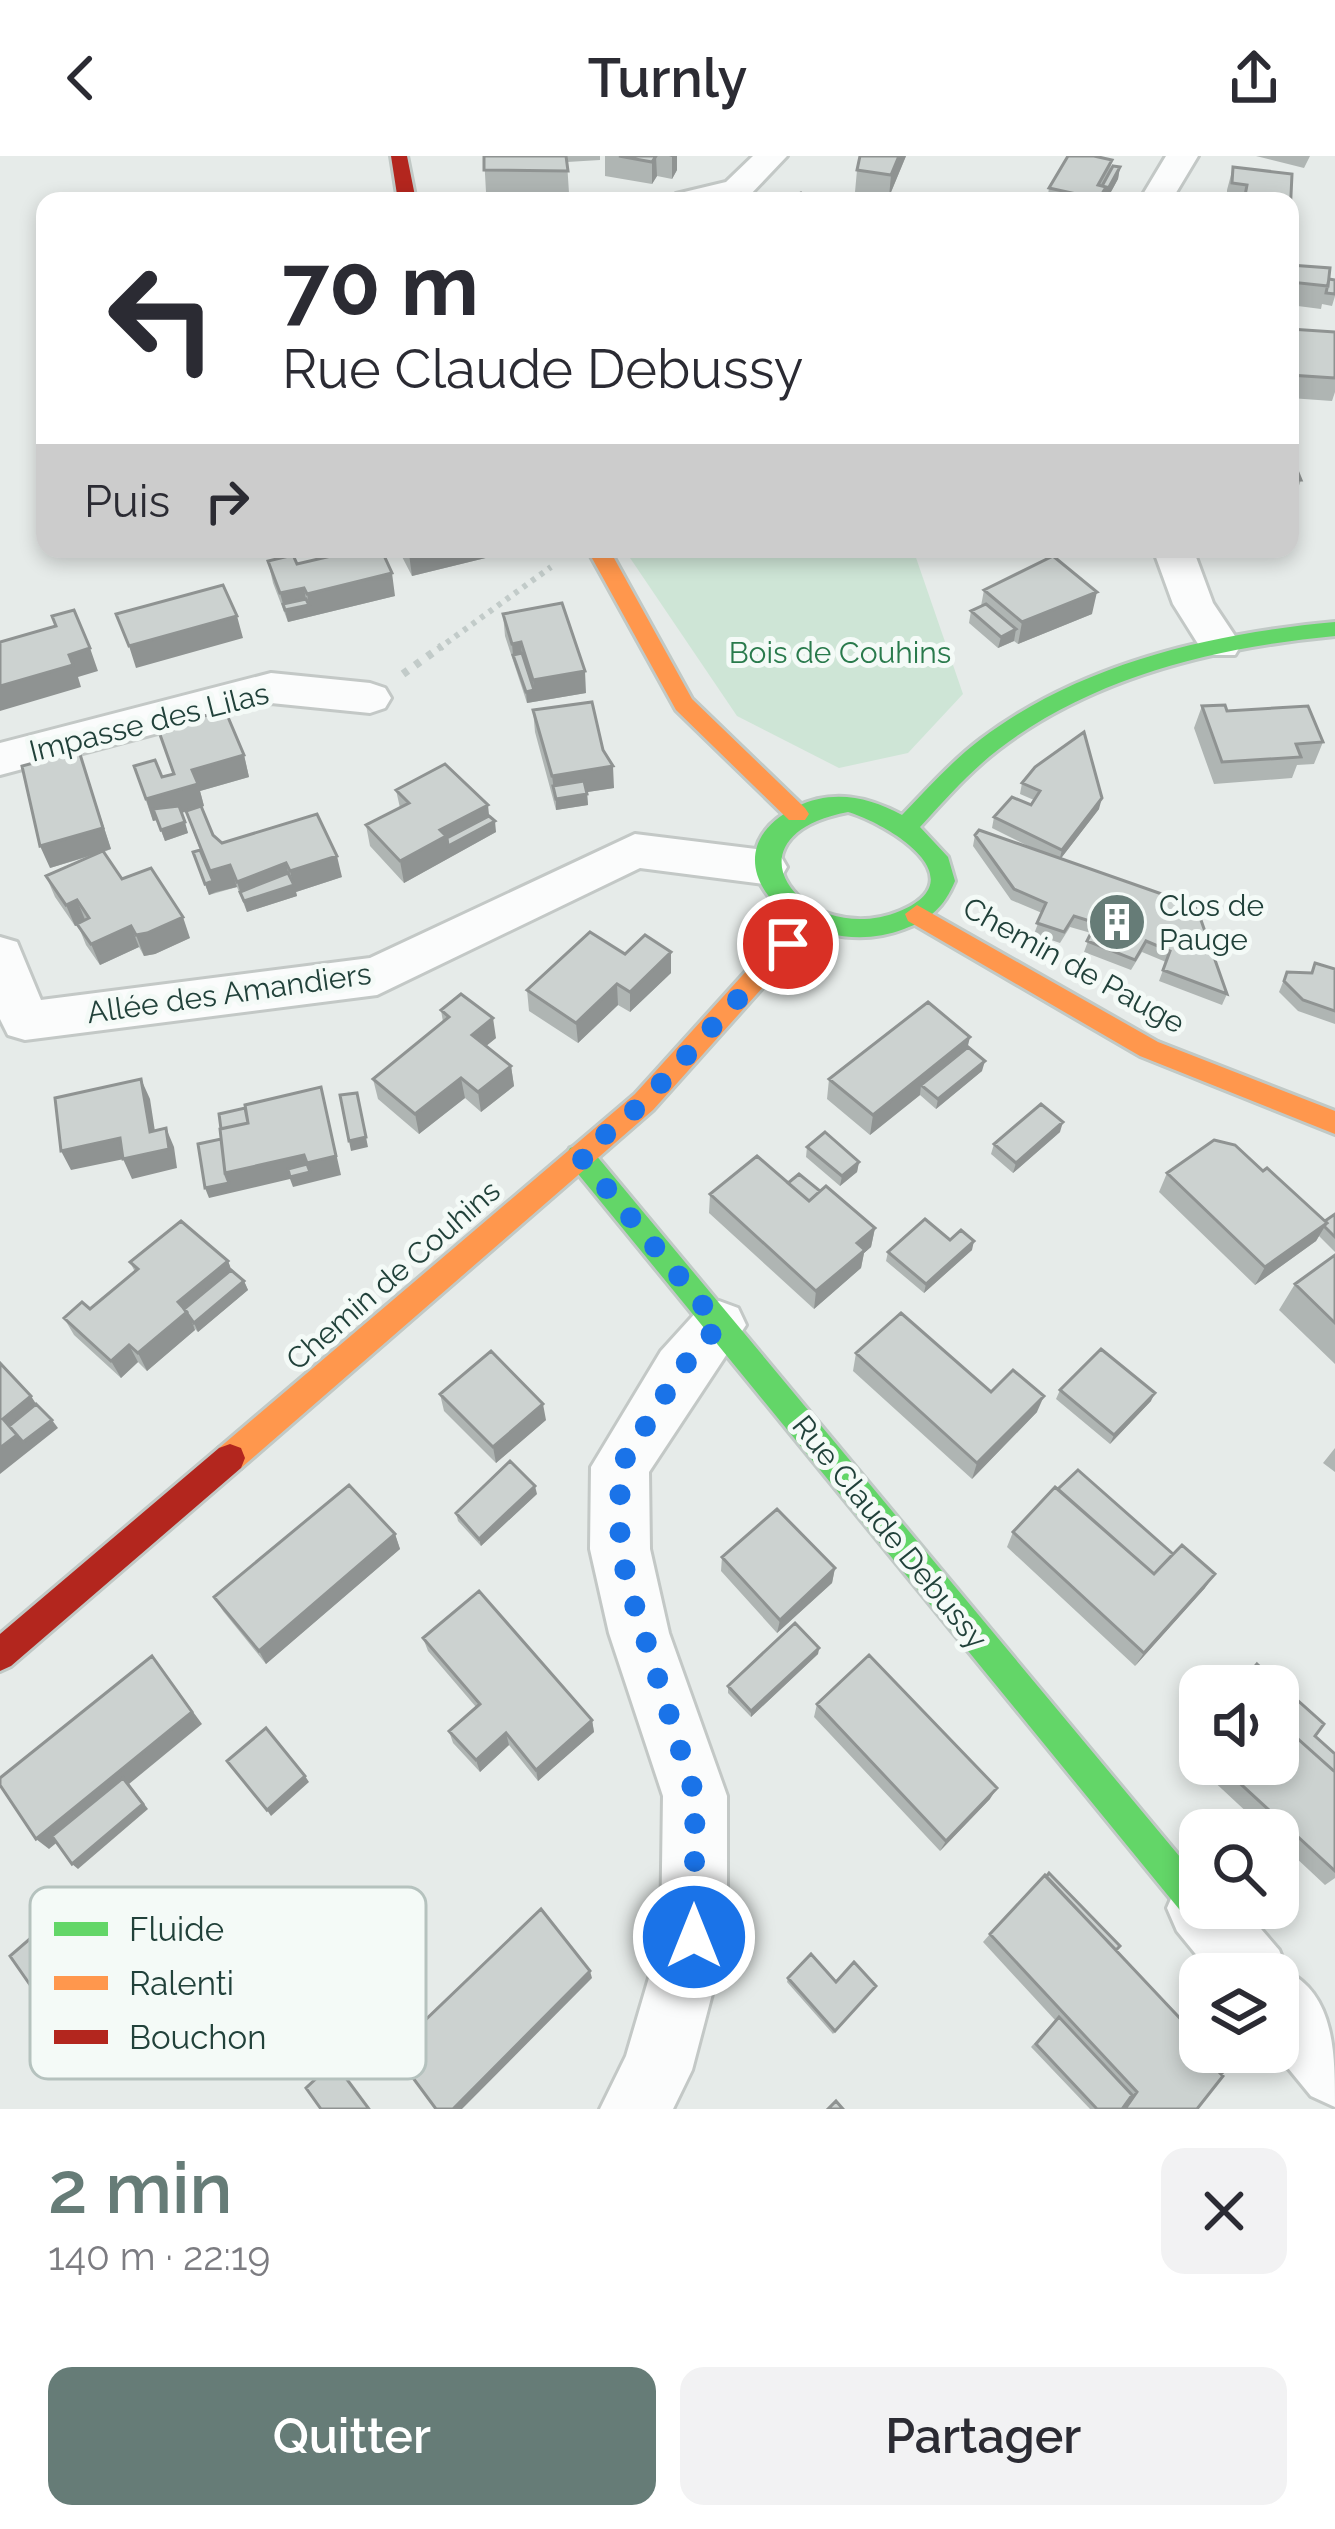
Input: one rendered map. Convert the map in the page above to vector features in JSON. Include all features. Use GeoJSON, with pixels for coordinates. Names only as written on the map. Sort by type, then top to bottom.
{"type":"FeatureCollection","features":[{"type":"Feature","properties":{"kind":"street"},"geometry":{"type":"LineString","coordinates":[[399,156],[405,192]]}},
{"type":"Feature","properties":{"kind":"street"},"geometry":{"type":"LineString","coordinates":[[725,192],[737,189],[771,156]]}},
{"type":"Feature","properties":{"kind":"street"},"geometry":{"type":"LineString","coordinates":[[1160,192],[1182,156]]}},
{"type":"Feature","properties":{"kind":"street"},"geometry":{"type":"LineString","coordinates":[[603,558],[684,704],[797,814]]}},
{"type":"Feature","properties":{"kind":"street"},"geometry":{"type":"LineString","coordinates":[[1176,558],[1192,604],[1220,645]]}},
{"type":"Feature","properties":{"kind":"street"},"geometry":{"type":"LineString","coordinates":[[910,822],[983,749],[1026,721],[1220,645],[1282,632],[1335,629]]}},
{"type":"Feature","properties":{"kind":"street","name":"Impasse des Lilas"},"geometry":{"type":"LineString","coordinates":[[0,759],[272,688],[370,698]]}},
{"type":"Feature","properties":{"kind":"street"},"geometry":{"type":"LineString","coordinates":[[848,803],[870,805],[910,822],[930,841],[939,870],[938,886],[917,914],[865,932],[807,921],[770,888],[764,867],[768,846],[797,814],[848,803]]}},
{"type":"Feature","properties":{"kind":"street","name":"Allée des Amandiers"},"geometry":{"type":"LineString","coordinates":[[0,955],[25,1021],[377,976],[635,851],[764,867]]}},
{"type":"Feature","properties":{"kind":"street","name":"Chemin de Pauge"},"geometry":{"type":"LineString","coordinates":[[917,914],[1148,1049],[1335,1123]]}},
{"type":"Feature","properties":{"kind":"street","name":"Chemin de Couhins"},"geometry":{"type":"LineString","coordinates":[[0,1655],[644,1102],[807,921]]}},
{"type":"Feature","properties":{"kind":"street","name":"Rue Claude Debussy"},"geometry":{"type":"LineString","coordinates":[[580,1156],[1179,1883]]}},
{"type":"Feature","properties":{"kind":"street"},"geometry":{"type":"LineString","coordinates":[[635,2109],[657,2070],[694,1937],[695,1796],[634,1612],[620,1549],[620,1467],[681,1369],[719,1325]]}},
{"type":"Feature","properties":{"kind":"street","name":"Rue Claude Debussy"},"geometry":{"type":"LineString","coordinates":[[1218,1929],[1238,1953]]}},
{"type":"Feature","properties":{"kind":"street"},"geometry":{"type":"LineString","coordinates":[[1299,2028],[1335,2072]]}},
{"type":"Feature","properties":{"kind":"path"},"geometry":{"type":"LineString","coordinates":[[370,698],[558,562]]}},
{"type":"Feature","properties":{"kind":"green space","name":"Bois de Couhins"},"geometry":{"type":"Polygon","coordinates":[[[630,558],[916,558],[963,694],[908,753],[839,768],[737,716],[630,558]]]}},
{"type":"Feature","properties":{"kind":"building"},"geometry":{"type":"Polygon","coordinates":[[[484,156],[566,156],[568,171],[484,170],[484,156]]]}},
{"type":"Feature","properties":{"kind":"building"},"geometry":{"type":"Polygon","coordinates":[[[619,156],[656,156],[652,162],[619,156]]]}},
{"type":"Feature","properties":{"kind":"building"},"geometry":{"type":"Polygon","coordinates":[[[860,156],[899,156],[891,175],[857,170],[860,156]]]}},
{"type":"Feature","properties":{"kind":"building"},"geometry":{"type":"Polygon","coordinates":[[[1068,156],[1112,160],[1098,185],[1106,187],[1103,192],[1049,188],[1068,156]]]}},
{"type":"Feature","properties":{"kind":"building"},"geometry":{"type":"Polygon","coordinates":[[[1113,166],[1120,167],[1106,192],[1102,186],[1113,166]]]}},
{"type":"Feature","properties":{"kind":"building"},"geometry":{"type":"Polygon","coordinates":[[[1233,167],[1292,174],[1291,192],[1246,192],[1247,185],[1232,183],[1233,167]]]}},
{"type":"Feature","properties":{"kind":"building"},"geometry":{"type":"Polygon","coordinates":[[[1299,266],[1330,268],[1328,286],[1299,283],[1299,266]]]}},
{"type":"Feature","properties":{"kind":"building"},"geometry":{"type":"Polygon","coordinates":[[[1329,279],[1335,280],[1335,294],[1326,293],[1329,279]]]}},
{"type":"Feature","properties":{"kind":"building"},"geometry":{"type":"Polygon","coordinates":[[[1299,330],[1335,332],[1335,378],[1299,376],[1299,330]]]}},
{"type":"Feature","properties":{"kind":"building"},"geometry":{"type":"Polygon","coordinates":[[[294,558],[297,564],[323,558],[385,558],[392,573],[307,594],[304,588],[280,593],[268,561],[294,558]]]}},
{"type":"Feature","properties":{"kind":"building"},"geometry":{"type":"Polygon","coordinates":[[[1055,558],[1097,592],[1022,622],[984,590],[1055,558]]]}},
{"type":"Feature","properties":{"kind":"building"},"geometry":{"type":"Polygon","coordinates":[[[223,585],[237,616],[129,646],[116,614],[223,585]]]}},
{"type":"Feature","properties":{"kind":"building"},"geometry":{"type":"Polygon","coordinates":[[[306,599],[309,605],[285,610],[283,604],[306,599]]]}},
{"type":"Feature","properties":{"kind":"building"},"geometry":{"type":"Polygon","coordinates":[[[562,603],[585,671],[533,680],[521,642],[512,644],[503,614],[562,603]]]}},
{"type":"Feature","properties":{"kind":"building"},"geometry":{"type":"Polygon","coordinates":[[[986,604],[1016,629],[1001,637],[971,611],[986,604]]]}},
{"type":"Feature","properties":{"kind":"building"},"geometry":{"type":"Polygon","coordinates":[[[74,610],[90,648],[69,655],[73,665],[0,686],[0,642],[56,626],[52,616],[74,610]]]}},
{"type":"Feature","properties":{"kind":"building"},"geometry":{"type":"Polygon","coordinates":[[[522,653],[534,690],[526,692],[513,655],[522,653]]]}},
{"type":"Feature","properties":{"kind":"building"},"geometry":{"type":"Polygon","coordinates":[[[592,702],[603,750],[613,766],[552,776],[533,710],[592,702]]]}},
{"type":"Feature","properties":{"kind":"building"},"geometry":{"type":"Polygon","coordinates":[[[1225,705],[1227,711],[1308,706],[1323,742],[1296,744],[1301,757],[1222,762],[1202,706],[1225,705]]]}},
{"type":"Feature","properties":{"kind":"building"},"geometry":{"type":"Polygon","coordinates":[[[225,710],[244,755],[192,770],[198,784],[146,799],[134,766],[155,760],[162,777],[174,774],[158,729],[225,710]]]}},
{"type":"Feature","properties":{"kind":"building"},"geometry":{"type":"Polygon","coordinates":[[[1084,732],[1102,798],[1062,850],[994,817],[1012,797],[1031,805],[1040,791],[1022,783],[1035,767],[1084,732]]]}},
{"type":"Feature","properties":{"kind":"building"},"geometry":{"type":"Polygon","coordinates":[[[79,751],[103,828],[40,846],[22,766],[79,751]]]}},
{"type":"Feature","properties":{"kind":"building"},"geometry":{"type":"Polygon","coordinates":[[[445,764],[488,805],[440,830],[446,836],[400,861],[366,825],[409,803],[396,790],[445,764]]]}},
{"type":"Feature","properties":{"kind":"building"},"geometry":{"type":"Polygon","coordinates":[[[584,781],[587,794],[556,799],[553,786],[584,781]]]}},
{"type":"Feature","properties":{"kind":"building"},"geometry":{"type":"Polygon","coordinates":[[[179,806],[185,822],[161,830],[153,809],[179,806]]]}},
{"type":"Feature","properties":{"kind":"building"},"geometry":{"type":"Polygon","coordinates":[[[201,806],[213,835],[222,843],[317,814],[337,856],[290,871],[286,863],[237,882],[230,865],[210,871],[186,811],[201,806]]]}},
{"type":"Feature","properties":{"kind":"building"},"geometry":{"type":"Polygon","coordinates":[[[489,816],[495,821],[448,846],[447,838],[489,816]]]}},
{"type":"Feature","properties":{"kind":"building","name":"Clos de Pauge"},"geometry":{"type":"Polygon","coordinates":[[[979,830],[1196,906],[1227,994],[1163,970],[1170,951],[1146,941],[1135,960],[1087,941],[1096,923],[1074,916],[1064,932],[1037,923],[1046,903],[1014,889],[975,835],[979,830]]]}},
{"type":"Feature","properties":{"kind":"building"},"geometry":{"type":"Polygon","coordinates":[[[200,850],[213,881],[205,884],[193,852],[200,850]]]}},
{"type":"Feature","properties":{"kind":"building"},"geometry":{"type":"Polygon","coordinates":[[[103,851],[122,879],[151,868],[183,917],[136,935],[131,926],[91,944],[77,924],[89,918],[77,900],[66,905],[46,876],[103,851]]]}},
{"type":"Feature","properties":{"kind":"building"},"geometry":{"type":"Polygon","coordinates":[[[288,873],[294,885],[244,901],[240,892],[288,873]]]}},
{"type":"Feature","properties":{"kind":"building"},"geometry":{"type":"Polygon","coordinates":[[[590,932],[625,954],[645,935],[671,952],[630,992],[617,984],[576,1023],[527,990],[590,932]]]}},
{"type":"Feature","properties":{"kind":"building"},"geometry":{"type":"Polygon","coordinates":[[[1315,963],[1335,969],[1335,1011],[1303,1000],[1284,981],[1287,972],[1312,973],[1315,963]]]}},
{"type":"Feature","properties":{"kind":"building"},"geometry":{"type":"Polygon","coordinates":[[[461,994],[493,1018],[472,1035],[511,1066],[478,1092],[461,1078],[415,1114],[373,1079],[449,1017],[441,1010],[461,994]]]}},
{"type":"Feature","properties":{"kind":"building"},"geometry":{"type":"Polygon","coordinates":[[[928,1002],[970,1037],[873,1115],[829,1079],[928,1002]]]}},
{"type":"Feature","properties":{"kind":"building"},"geometry":{"type":"Polygon","coordinates":[[[968,1047],[985,1061],[938,1099],[921,1085],[968,1047]]]}},
{"type":"Feature","properties":{"kind":"building"},"geometry":{"type":"Polygon","coordinates":[[[141,1079],[150,1132],[166,1128],[169,1149],[123,1159],[120,1138],[61,1151],[55,1098],[141,1079]]]}},
{"type":"Feature","properties":{"kind":"building"},"geometry":{"type":"Polygon","coordinates":[[[321,1087],[336,1156],[307,1163],[304,1155],[225,1173],[220,1129],[248,1123],[245,1105],[321,1087]]]}},
{"type":"Feature","properties":{"kind":"building"},"geometry":{"type":"Polygon","coordinates":[[[357,1093],[366,1137],[349,1141],[340,1095],[357,1093]]]}},
{"type":"Feature","properties":{"kind":"building"},"geometry":{"type":"Polygon","coordinates":[[[1041,1104],[1063,1122],[1016,1163],[994,1144],[1041,1104]]]}},
{"type":"Feature","properties":{"kind":"building"},"geometry":{"type":"Polygon","coordinates":[[[245,1108],[248,1123],[221,1129],[219,1114],[245,1108]]]}},
{"type":"Feature","properties":{"kind":"building"},"geometry":{"type":"Polygon","coordinates":[[[825,1132],[859,1162],[842,1176],[807,1147],[825,1132]]]}},
{"type":"Feature","properties":{"kind":"building"},"geometry":{"type":"Polygon","coordinates":[[[221,1139],[229,1183],[205,1188],[198,1144],[221,1139]]]}},
{"type":"Feature","properties":{"kind":"building"},"geometry":{"type":"Polygon","coordinates":[[[1214,1140],[1235,1145],[1263,1171],[1267,1168],[1327,1223],[1265,1267],[1167,1173],[1214,1140]]]}},
{"type":"Feature","properties":{"kind":"building"},"geometry":{"type":"Polygon","coordinates":[[[757,1156],[809,1201],[826,1186],[875,1228],[857,1243],[865,1250],[816,1291],[710,1194],[757,1156]]]}},
{"type":"Feature","properties":{"kind":"building"},"geometry":{"type":"Polygon","coordinates":[[[307,1164],[310,1172],[290,1177],[288,1169],[307,1164]]]}},
{"type":"Feature","properties":{"kind":"building"},"geometry":{"type":"Polygon","coordinates":[[[799,1174],[820,1191],[809,1201],[788,1183],[799,1174]]]}},
{"type":"Feature","properties":{"kind":"building"},"geometry":{"type":"Polygon","coordinates":[[[1335,1214],[1335,1237],[1324,1226],[1335,1214]]]}},
{"type":"Feature","properties":{"kind":"building"},"geometry":{"type":"Polygon","coordinates":[[[925,1219],[950,1240],[961,1230],[974,1241],[926,1284],[888,1252],[925,1219]]]}},
{"type":"Feature","properties":{"kind":"building"},"geometry":{"type":"Polygon","coordinates":[[[181,1221],[228,1261],[178,1302],[187,1312],[138,1353],[129,1345],[111,1361],[64,1318],[82,1302],[90,1309],[138,1269],[130,1262],[181,1221]]]}},
{"type":"Feature","properties":{"kind":"building"},"geometry":{"type":"Polygon","coordinates":[[[1335,1255],[1335,1323],[1295,1284],[1335,1255]]]}},
{"type":"Feature","properties":{"kind":"building"},"geometry":{"type":"Polygon","coordinates":[[[231,1270],[244,1281],[194,1323],[184,1309],[231,1270]]]}},
{"type":"Feature","properties":{"kind":"building"},"geometry":{"type":"Polygon","coordinates":[[[901,1313],[991,1392],[1013,1370],[1044,1396],[977,1463],[856,1353],[901,1313]]]}},
{"type":"Feature","properties":{"kind":"building"},"geometry":{"type":"Polygon","coordinates":[[[1101,1349],[1155,1393],[1114,1435],[1060,1390],[1101,1349]]]}},
{"type":"Feature","properties":{"kind":"building"},"geometry":{"type":"Polygon","coordinates":[[[491,1351],[543,1404],[493,1447],[440,1394],[491,1351]]]}},
{"type":"Feature","properties":{"kind":"building"},"geometry":{"type":"Polygon","coordinates":[[[0,1363],[31,1396],[3,1419],[17,1435],[0,1448],[0,1363]]]}},
{"type":"Feature","properties":{"kind":"building"},"geometry":{"type":"Polygon","coordinates":[[[36,1404],[52,1420],[23,1442],[9,1426],[36,1404]]]}},
{"type":"Feature","properties":{"kind":"building"},"geometry":{"type":"Polygon","coordinates":[[[510,1461],[535,1486],[479,1539],[456,1513],[510,1461]]]}},
{"type":"Feature","properties":{"kind":"building"},"geometry":{"type":"Polygon","coordinates":[[[1078,1470],[1173,1554],[1154,1574],[1058,1489],[1078,1470]]]}},
{"type":"Feature","properties":{"kind":"building"},"geometry":{"type":"Polygon","coordinates":[[[349,1485],[395,1534],[259,1651],[214,1597],[349,1485]]]}},
{"type":"Feature","properties":{"kind":"building"},"geometry":{"type":"Polygon","coordinates":[[[1055,1487],[1154,1574],[1182,1545],[1215,1574],[1144,1653],[1013,1532],[1055,1487]]]}},
{"type":"Feature","properties":{"kind":"building"},"geometry":{"type":"Polygon","coordinates":[[[777,1509],[835,1568],[780,1620],[722,1557],[777,1509]]]}},
{"type":"Feature","properties":{"kind":"building"},"geometry":{"type":"Polygon","coordinates":[[[479,1591],[592,1720],[536,1770],[506,1733],[476,1760],[449,1731],[480,1704],[423,1638],[479,1591]]]}},
{"type":"Feature","properties":{"kind":"building"},"geometry":{"type":"Polygon","coordinates":[[[795,1623],[819,1648],[751,1711],[728,1686],[795,1623]]]}},
{"type":"Feature","properties":{"kind":"building"},"geometry":{"type":"Polygon","coordinates":[[[869,1655],[997,1788],[946,1841],[817,1704],[869,1655]]]}},
{"type":"Feature","properties":{"kind":"building"},"geometry":{"type":"Polygon","coordinates":[[[152,1656],[192,1712],[36,1839],[0,1778],[152,1656]]]}},
{"type":"Feature","properties":{"kind":"building"},"geometry":{"type":"Polygon","coordinates":[[[1299,1702],[1324,1724],[1315,1736],[1335,1754],[1335,1772],[1299,1740],[1299,1702]]]}},
{"type":"Feature","properties":{"kind":"building"},"geometry":{"type":"Polygon","coordinates":[[[266,1728],[305,1776],[267,1810],[227,1761],[266,1728]]]}},
{"type":"Feature","properties":{"kind":"building"},"geometry":{"type":"Polygon","coordinates":[[[1299,1740],[1335,1772],[1335,1871],[1299,1838],[1299,1809],[1268,1809],[1242,1785],[1299,1785],[1299,1740]]]}},
{"type":"Feature","properties":{"kind":"building"},"geometry":{"type":"Polygon","coordinates":[[[123,1778],[143,1804],[72,1864],[52,1836],[123,1778]]]}},
{"type":"Feature","properties":{"kind":"building"},"geometry":{"type":"Polygon","coordinates":[[[1049,1873],[1120,1946],[1116,1950],[1046,1877],[1049,1873]]]}},
{"type":"Feature","properties":{"kind":"building"},"geometry":{"type":"Polygon","coordinates":[[[1045,1875],[1179,2017],[1179,2073],[1223,2076],[1197,2109],[1125,2109],[1137,2092],[990,1934],[1045,1875]]]}},
{"type":"Feature","properties":{"kind":"building"},"geometry":{"type":"Polygon","coordinates":[[[541,1909],[590,1971],[453,2109],[436,2109],[414,2079],[426,2079],[426,2019],[541,1909]]]}},
{"type":"Feature","properties":{"kind":"building"},"geometry":{"type":"Polygon","coordinates":[[[30,1939],[30,1985],[10,1956],[30,1939]]]}},
{"type":"Feature","properties":{"kind":"building"},"geometry":{"type":"Polygon","coordinates":[[[811,1954],[836,1982],[854,1962],[876,1986],[835,2031],[788,1978],[811,1954]]]}},
{"type":"Feature","properties":{"kind":"building"},"geometry":{"type":"Polygon","coordinates":[[[1059,2017],[1132,2095],[1122,2109],[1097,2109],[1036,2044],[1059,2017]]]}},
{"type":"Feature","properties":{"kind":"building"},"geometry":{"type":"Polygon","coordinates":[[[316,2079],[347,2079],[369,2109],[321,2109],[306,2088],[316,2079]]]}},
{"type":"Feature","properties":{"kind":"traffic: fast"},"geometry":{"type":"LineString","coordinates":[[910,822],[991,743],[1080,692],[1206,649],[1335,629]]}},
{"type":"Feature","properties":{"kind":"traffic: fast"},"geometry":{"type":"LineString","coordinates":[[848,803],[910,831],[940,863],[943,881],[936,898],[915,915],[878,929],[843,929],[812,920],[787,902],[771,880],[767,856],[777,833],[803,814],[848,803]]}},
{"type":"Feature","properties":{"kind":"traffic: fast"},"geometry":{"type":"LineString","coordinates":[[580,1156],[1179,1883]]}},
{"type":"Feature","properties":{"kind":"traffic: slow"},"geometry":{"type":"LineString","coordinates":[[603,558],[684,704],[797,814]]}},
{"type":"Feature","properties":{"kind":"traffic: slow"},"geometry":{"type":"LineString","coordinates":[[917,914],[1149,1049],[1335,1123]]}},
{"type":"Feature","properties":{"kind":"traffic: slow"},"geometry":{"type":"LineString","coordinates":[[230,1458],[644,1102],[807,921]]}},
{"type":"Feature","properties":{"kind":"traffic: jam"},"geometry":{"type":"LineString","coordinates":[[399,156],[405,192]]}},
{"type":"Feature","properties":{"kind":"traffic: jam"},"geometry":{"type":"LineString","coordinates":[[0,1655],[230,1458]]}},
{"type":"Feature","properties":{"kind":"place","name":"Clos de Pauge"},"geometry":{"type":"Point","coordinates":[1117,922]}},
{"type":"Feature","properties":{"kind":"route"},"geometry":{"type":"LineString","coordinates":[[694,1937],[695,1796],[639,1633],[620,1549],[620,1467],[681,1369],[719,1325],[580,1156],[644,1102],[788,944]]}}]}
